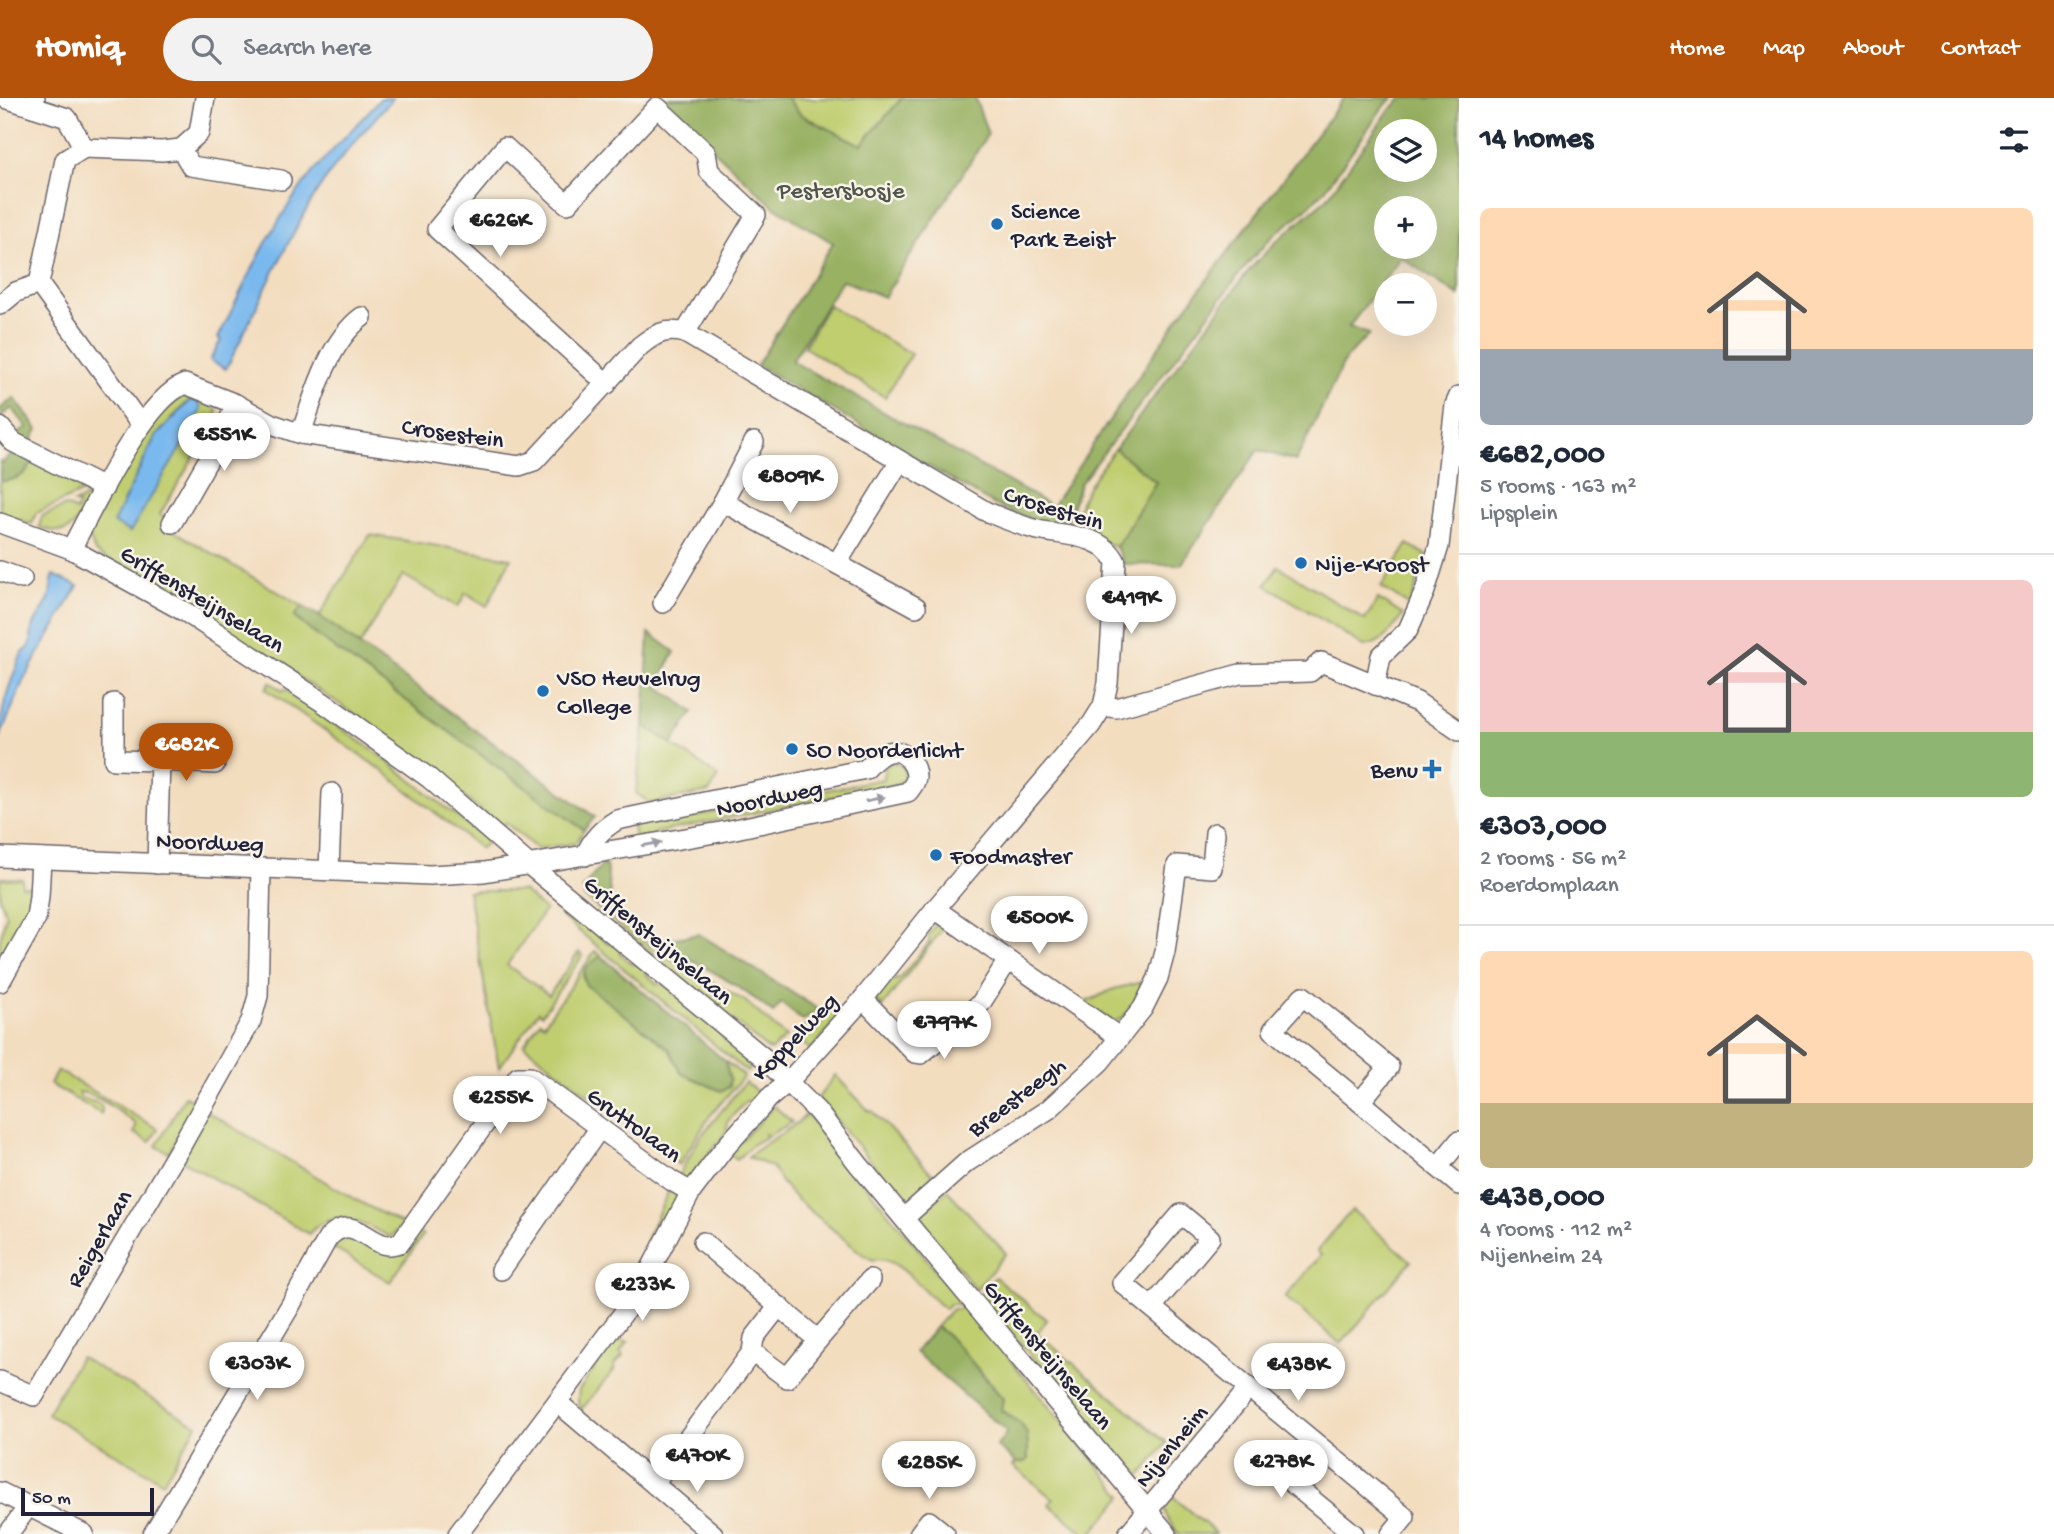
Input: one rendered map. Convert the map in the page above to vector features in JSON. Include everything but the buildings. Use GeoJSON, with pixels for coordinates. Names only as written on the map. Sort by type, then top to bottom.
{"type":"FeatureCollection","features":[{"type":"Feature","properties":{"kind":"street"},"geometry":{"type":"LineString","coordinates":[[5,98],[34,102],[67,118],[84,148]]}},
{"type":"Feature","properties":{"kind":"street"},"geometry":{"type":"LineString","coordinates":[[141,425],[39,284],[65,160],[84,148],[162,151],[181,149],[200,133],[205,98]]}},
{"type":"Feature","properties":{"kind":"street"},"geometry":{"type":"LineString","coordinates":[[607,384],[437,229],[505,147],[566,204],[657,107],[706,153],[709,171],[756,215],[685,333]]}},
{"type":"Feature","properties":{"kind":"street"},"geometry":{"type":"LineString","coordinates":[[181,149],[191,166],[281,180]]}},
{"type":"Feature","properties":{"kind":"street"},"geometry":{"type":"LineString","coordinates":[[0,305],[16,292],[39,284]]}},
{"type":"Feature","properties":{"kind":"street"},"geometry":{"type":"LineString","coordinates":[[301,435],[322,371],[354,324],[362,317]]}},
{"type":"Feature","properties":{"kind":"street","name":"Crosestein"},"geometry":{"type":"LineString","coordinates":[[71,550],[103,488],[141,425],[176,387],[185,384],[236,404],[272,424],[301,435],[519,466],[534,461],[640,346],[655,335],[671,330],[685,333],[985,511],[1036,530],[1094,541],[1111,551],[1116,562]]}},
{"type":"Feature","properties":{"kind":"street"},"geometry":{"type":"LineString","coordinates":[[1375,685],[1381,656],[1408,630],[1425,591],[1438,546],[1455,405],[1459,396]]}},
{"type":"Feature","properties":{"kind":"street"},"geometry":{"type":"LineString","coordinates":[[172,523],[223,433],[236,404]]}},
{"type":"Feature","properties":{"kind":"street"},"geometry":{"type":"LineString","coordinates":[[0,427],[13,442],[103,488]]}},
{"type":"Feature","properties":{"kind":"street"},"geometry":{"type":"LineString","coordinates":[[663,603],[723,502],[754,442]]}},
{"type":"Feature","properties":{"kind":"street"},"geometry":{"type":"LineString","coordinates":[[838,564],[900,461]]}},
{"type":"Feature","properties":{"kind":"street"},"geometry":{"type":"LineString","coordinates":[[723,502],[916,607]]}},
{"type":"Feature","properties":{"kind":"street","name":"Griffensteijnselaan"},"geometry":{"type":"LineString","coordinates":[[0,523],[71,550],[187,613],[324,702],[429,778],[789,1081],[817,1111],[1167,1534]]}},
{"type":"Feature","properties":{"kind":"street","name":"Koppelweg"},"geometry":{"type":"LineString","coordinates":[[458,1534],[637,1296],[691,1192],[732,1139],[863,999],[1104,706],[1116,562]]}},
{"type":"Feature","properties":{"kind":"street"},"geometry":{"type":"LineString","coordinates":[[0,571],[22,579]]}},
{"type":"Feature","properties":{"kind":"street"},"geometry":{"type":"LineString","coordinates":[[1104,706],[1116,708],[1240,674],[1310,672],[1321,662],[1417,702],[1459,731]]}},
{"type":"Feature","properties":{"kind":"street"},"geometry":{"type":"LineString","coordinates":[[114,704],[114,760],[215,764]]}},
{"type":"Feature","properties":{"kind":"street","name":"Noordweg"},"geometry":{"type":"LineString","coordinates":[[0,857],[430,875],[484,872],[585,856],[721,832],[908,792],[915,783],[916,776],[909,759],[891,751],[877,757],[866,769],[617,820],[604,827],[591,842],[585,856]]}},
{"type":"Feature","properties":{"kind":"street"},"geometry":{"type":"LineString","coordinates":[[157,864],[160,761]]}},
{"type":"Feature","properties":{"kind":"street"},"geometry":{"type":"LineString","coordinates":[[329,870],[332,793]]}},
{"type":"Feature","properties":{"kind":"street","name":"Breesteegh"},"geometry":{"type":"LineString","coordinates":[[904,1218],[967,1162],[1049,1108],[1100,1062],[1143,1008],[1158,978],[1165,952],[1177,865],[1212,868],[1215,833]]}},
{"type":"Feature","properties":{"kind":"street"},"geometry":{"type":"LineString","coordinates":[[0,982],[36,918],[41,859]]}},
{"type":"Feature","properties":{"kind":"street","name":"Reigerlaan"},"geometry":{"type":"LineString","coordinates":[[0,1381],[34,1396],[243,1038],[256,1009],[261,868]]}},
{"type":"Feature","properties":{"kind":"street"},"geometry":{"type":"LineString","coordinates":[[935,909],[1119,1037]]}},
{"type":"Feature","properties":{"kind":"street"},"geometry":{"type":"LineString","coordinates":[[863,999],[915,1053],[921,1054],[981,1003],[1009,960]]}},
{"type":"Feature","properties":{"kind":"street"},"geometry":{"type":"LineString","coordinates":[[1360,1102],[1389,1067],[1303,996],[1273,1030],[1459,1185]]}},
{"type":"Feature","properties":{"kind":"street","name":"Gruttolaan"},"geometry":{"type":"LineString","coordinates":[[153,1534],[334,1231],[348,1228],[360,1230],[387,1245],[400,1243],[518,1077],[530,1077],[691,1192]]}},
{"type":"Feature","properties":{"kind":"street"},"geometry":{"type":"LineString","coordinates":[[501,1270],[600,1129]]}},
{"type":"Feature","properties":{"kind":"street"},"geometry":{"type":"LineString","coordinates":[[1438,1167],[1459,1141]]}},
{"type":"Feature","properties":{"kind":"street"},"geometry":{"type":"LineString","coordinates":[[1152,1307],[1210,1238],[1181,1214],[1122,1283],[1405,1517],[1391,1534]]}},
{"type":"Feature","properties":{"kind":"street"},"geometry":{"type":"LineString","coordinates":[[704,1242],[818,1340]]}},
{"type":"Feature","properties":{"kind":"street"},"geometry":{"type":"LineString","coordinates":[[752,1352],[787,1378],[870,1280]]}},
{"type":"Feature","properties":{"kind":"street"},"geometry":{"type":"LineString","coordinates":[[654,1484],[752,1352],[754,1338],[779,1306]]}},
{"type":"Feature","properties":{"kind":"street","name":"Nijenheim"},"geometry":{"type":"LineString","coordinates":[[1128,1534],[1249,1388]]}},
{"type":"Feature","properties":{"kind":"street"},"geometry":{"type":"LineString","coordinates":[[557,1402],[713,1534]]}},
{"type":"Feature","properties":{"kind":"street"},"geometry":{"type":"LineString","coordinates":[[1322,1449],[1293,1484],[1353,1534]]}},
{"type":"Feature","properties":{"kind":"street"},"geometry":{"type":"LineString","coordinates":[[0,1492],[84,1534]]}},
{"type":"Feature","properties":{"kind":"street"},"geometry":{"type":"LineString","coordinates":[[8,1534],[28,1507]]}},
{"type":"Feature","properties":{"kind":"street"},"geometry":{"type":"LineString","coordinates":[[919,1534],[929,1521],[945,1534]]}},
{"type":"Feature","properties":{"kind":"green space","name":"Pestersbosje"},"geometry":{"type":"Polygon","coordinates":[[[659,98],[787,98],[801,115],[861,145],[902,98],[975,98],[988,134],[884,297],[842,280],[792,361],[1052,506],[1176,321],[1344,98],[1393,98],[1374,119],[1324,191],[1274,235],[1248,263],[1080,484],[1065,529],[1043,524],[993,504],[757,365],[833,243],[773,206],[659,98]]]}},
{"type":"Feature","properties":{"kind":"green space"},"geometry":{"type":"Polygon","coordinates":[[[787,98],[902,98],[861,145],[801,115],[787,98]]]}},
{"type":"Feature","properties":{"kind":"green space"},"geometry":{"type":"Polygon","coordinates":[[[1402,98],[1459,98],[1459,296],[1437,281],[1437,273],[1425,273],[1404,259],[1437,259],[1437,196],[1374,196],[1374,259],[1400,259],[1389,273],[1374,273],[1374,293],[1349,327],[1369,334],[1346,358],[1296,461],[1258,450],[1181,565],[1124,564],[1116,547],[1156,482],[1115,449],[1250,269],[1278,240],[1327,198],[1374,132],[1374,182],[1437,182],[1437,119],[1383,119],[1402,98]]]}},
{"type":"Feature","properties":{"kind":"green space"},"geometry":{"type":"Polygon","coordinates":[[[828,305],[911,354],[885,397],[804,347],[828,305]]]}},
{"type":"Feature","properties":{"kind":"green space"},"geometry":{"type":"Polygon","coordinates":[[[190,393],[217,409],[216,420],[160,514],[172,530],[302,606],[294,617],[311,631],[584,830],[576,843],[537,849],[506,823],[501,827],[388,736],[253,647],[95,552],[89,535],[118,475],[142,436],[172,404],[190,393]],[[195,400],[187,402],[155,437],[114,523],[130,532],[195,400]]]}},
{"type":"Feature","properties":{"kind":"green space"},"geometry":{"type":"Polygon","coordinates":[[[14,398],[38,429],[31,443],[16,435],[27,427],[12,408],[1,416],[0,409],[14,398]]]}},
{"type":"Feature","properties":{"kind":"green space"},"geometry":{"type":"Polygon","coordinates":[[[19,448],[32,455],[29,467],[17,478],[0,481],[0,461],[2,463],[19,448]]]}},
{"type":"Feature","properties":{"kind":"green space"},"geometry":{"type":"Polygon","coordinates":[[[1115,449],[1156,482],[1116,547],[1073,530],[1088,487],[1115,449]]]}},
{"type":"Feature","properties":{"kind":"green space"},"geometry":{"type":"Polygon","coordinates":[[[32,455],[87,486],[83,492],[36,513],[32,524],[0,513],[0,481],[22,475],[29,467],[32,455]]]}},
{"type":"Feature","properties":{"kind":"green space"},"geometry":{"type":"Polygon","coordinates":[[[91,495],[77,521],[67,530],[51,531],[39,527],[42,516],[66,506],[76,511],[79,505],[74,503],[91,495]]]}},
{"type":"Feature","properties":{"kind":"green space"},"geometry":{"type":"Polygon","coordinates":[[[370,535],[511,558],[487,606],[466,593],[458,607],[403,575],[360,645],[319,616],[370,535]]]}},
{"type":"Feature","properties":{"kind":"green space"},"geometry":{"type":"Polygon","coordinates":[[[1408,544],[1426,555],[1410,606],[1381,587],[1408,544]]]}},
{"type":"Feature","properties":{"kind":"green space"},"geometry":{"type":"Polygon","coordinates":[[[1278,566],[1365,620],[1378,599],[1403,615],[1382,639],[1364,646],[1266,585],[1278,566]]]}},
{"type":"Feature","properties":{"kind":"green space"},"geometry":{"type":"Polygon","coordinates":[[[302,606],[595,817],[584,830],[311,631],[294,617],[302,606]]]}},
{"type":"Feature","properties":{"kind":"green space"},"geometry":{"type":"Polygon","coordinates":[[[649,633],[675,652],[656,685],[693,712],[672,744],[644,725],[649,633]]]}},
{"type":"Feature","properties":{"kind":"green space"},"geometry":{"type":"Polygon","coordinates":[[[270,682],[283,691],[285,689],[377,753],[489,839],[481,849],[383,771],[266,689],[270,682]]]}},
{"type":"Feature","properties":{"kind":"green space"},"geometry":{"type":"Polygon","coordinates":[[[644,725],[719,777],[709,792],[650,803],[636,793],[644,725]]]}},
{"type":"Feature","properties":{"kind":"green space"},"geometry":{"type":"Polygon","coordinates":[[[892,762],[901,765],[905,772],[904,779],[897,784],[654,833],[650,838],[637,839],[634,834],[633,826],[646,820],[653,824],[883,779],[885,769],[892,762]]]}},
{"type":"Feature","properties":{"kind":"green space"},"geometry":{"type":"Polygon","coordinates":[[[602,865],[606,865],[612,906],[640,930],[639,932],[590,891],[587,893],[582,889],[602,865]]]}},
{"type":"Feature","properties":{"kind":"green space"},"geometry":{"type":"Polygon","coordinates":[[[0,878],[22,879],[22,886],[33,887],[26,916],[0,967],[0,940],[6,915],[0,899],[0,878]]]}},
{"type":"Feature","properties":{"kind":"green space"},"geometry":{"type":"Polygon","coordinates":[[[468,891],[523,891],[545,910],[507,965],[549,995],[579,952],[583,955],[542,1014],[538,1012],[499,1068],[468,891]]]}},
{"type":"Feature","properties":{"kind":"green space"},"geometry":{"type":"Polygon","coordinates":[[[590,896],[655,950],[745,1001],[786,1037],[770,1051],[584,897],[590,896]]]}},
{"type":"Feature","properties":{"kind":"green space"},"geometry":{"type":"Polygon","coordinates":[[[568,905],[597,928],[597,934],[608,943],[615,943],[621,948],[621,954],[632,964],[639,963],[657,984],[664,984],[720,1031],[726,1041],[742,1049],[756,1061],[747,1072],[560,915],[568,905]]]}},
{"type":"Feature","properties":{"kind":"green space"},"geometry":{"type":"Polygon","coordinates":[[[937,923],[944,927],[882,1007],[875,1000],[891,980],[899,979],[929,943],[929,934],[937,923]]]}},
{"type":"Feature","properties":{"kind":"green space"},"geometry":{"type":"Polygon","coordinates":[[[699,934],[818,1009],[803,1021],[781,1003],[773,1013],[715,973],[652,942],[699,934]]]}},
{"type":"Feature","properties":{"kind":"green space"},"geometry":{"type":"Polygon","coordinates":[[[595,951],[601,956],[585,970],[583,978],[669,1049],[682,1073],[721,1091],[730,1080],[725,1061],[744,1076],[709,1117],[679,1165],[524,1045],[540,1021],[544,1024],[595,951]]]}},
{"type":"Feature","properties":{"kind":"green space"},"geometry":{"type":"Polygon","coordinates":[[[601,956],[725,1061],[729,1087],[721,1091],[681,1073],[669,1049],[586,985],[585,972],[601,956]]]}},
{"type":"Feature","properties":{"kind":"green space"},"geometry":{"type":"Polygon","coordinates":[[[1138,983],[1142,988],[1130,1008],[1123,1017],[1113,1022],[1084,1003],[1114,989],[1138,983]]]}},
{"type":"Feature","properties":{"kind":"green space"},"geometry":{"type":"Polygon","coordinates":[[[829,1006],[839,1016],[811,1050],[794,1036],[829,1006]]]}},
{"type":"Feature","properties":{"kind":"green space"},"geometry":{"type":"Polygon","coordinates":[[[57,1070],[158,1129],[150,1142],[134,1133],[135,1123],[99,1099],[78,1092],[81,1098],[100,1104],[101,1114],[50,1084],[57,1070]]]}},
{"type":"Feature","properties":{"kind":"green space"},"geometry":{"type":"Polygon","coordinates":[[[835,1075],[938,1180],[914,1197],[898,1194],[818,1098],[835,1075]]]}},
{"type":"Feature","properties":{"kind":"green space"},"geometry":{"type":"Polygon","coordinates":[[[745,1082],[760,1094],[755,1100],[746,1101],[728,1121],[727,1131],[687,1181],[678,1176],[701,1136],[745,1082]]]}},
{"type":"Feature","properties":{"kind":"green space"},"geometry":{"type":"Polygon","coordinates":[[[185,1096],[198,1103],[169,1153],[156,1146],[185,1096]]]}},
{"type":"Feature","properties":{"kind":"green space"},"geometry":{"type":"Polygon","coordinates":[[[774,1106],[792,1122],[768,1136],[765,1134],[766,1137],[753,1144],[737,1159],[729,1153],[774,1106]]]}},
{"type":"Feature","properties":{"kind":"green space"},"geometry":{"type":"Polygon","coordinates":[[[206,1111],[356,1200],[404,1225],[390,1237],[360,1223],[338,1219],[318,1226],[309,1234],[180,1159],[206,1111]]]}},
{"type":"Feature","properties":{"kind":"green space"},"geometry":{"type":"Polygon","coordinates":[[[807,1114],[961,1301],[959,1304],[950,1304],[945,1309],[902,1269],[892,1263],[873,1260],[862,1254],[793,1196],[772,1167],[748,1157],[807,1114]]]}},
{"type":"Feature","properties":{"kind":"green space"},"geometry":{"type":"Polygon","coordinates":[[[669,1190],[679,1195],[654,1244],[646,1240],[669,1190]]]}},
{"type":"Feature","properties":{"kind":"green space"},"geometry":{"type":"Polygon","coordinates":[[[947,1190],[1006,1253],[976,1290],[923,1223],[924,1211],[947,1190]]]}},
{"type":"Feature","properties":{"kind":"green space"},"geometry":{"type":"Polygon","coordinates":[[[1352,1210],[1411,1261],[1341,1344],[1285,1297],[1321,1255],[1317,1251],[1352,1210]]]}},
{"type":"Feature","properties":{"kind":"green space"},"geometry":{"type":"Polygon","coordinates":[[[418,1232],[423,1235],[390,1282],[333,1248],[338,1240],[353,1235],[393,1255],[404,1251],[418,1232]]]}},
{"type":"Feature","properties":{"kind":"green space"},"geometry":{"type":"Polygon","coordinates":[[[995,1277],[1047,1320],[1037,1333],[1167,1443],[1136,1481],[980,1295],[995,1277]]]}},
{"type":"Feature","properties":{"kind":"green space"},"geometry":{"type":"Polygon","coordinates":[[[964,1304],[1123,1496],[1091,1534],[1085,1534],[1049,1504],[1053,1499],[1013,1466],[1024,1462],[1028,1454],[1027,1434],[1021,1424],[1000,1410],[998,1393],[993,1385],[946,1334],[936,1327],[952,1309],[959,1309],[964,1304]]]}},
{"type":"Feature","properties":{"kind":"green space"},"geometry":{"type":"Polygon","coordinates":[[[936,1327],[955,1343],[1003,1398],[1001,1410],[1021,1424],[1027,1434],[1028,1459],[1024,1462],[1016,1463],[997,1446],[1007,1432],[915,1352],[936,1327]]]}},
{"type":"Feature","properties":{"kind":"green space"},"geometry":{"type":"Polygon","coordinates":[[[618,1335],[621,1341],[628,1342],[620,1353],[623,1356],[581,1410],[579,1390],[618,1335]]]}},
{"type":"Feature","properties":{"kind":"green space"},"geometry":{"type":"Polygon","coordinates":[[[80,1357],[197,1425],[163,1482],[47,1414],[80,1357]]]}},
{"type":"Feature","properties":{"kind":"green space"},"geometry":{"type":"Polygon","coordinates":[[[700,1435],[714,1447],[688,1477],[674,1465],[700,1435]]]}},
{"type":"Feature","properties":{"kind":"green space"},"geometry":{"type":"Polygon","coordinates":[[[1170,1495],[1216,1533],[1179,1534],[1168,1520],[1165,1511],[1170,1495]]]}},
{"type":"Feature","properties":{"kind":"water"},"geometry":{"type":"Polygon","coordinates":[[[381,98],[393,98],[342,157],[315,195],[226,369],[210,360],[247,278],[292,200],[323,161],[381,98]]]}},
{"type":"Feature","properties":{"kind":"water"},"geometry":{"type":"Polygon","coordinates":[[[191,400],[199,403],[201,409],[130,532],[113,523],[155,437],[191,400]]]}},
{"type":"Feature","properties":{"kind":"water"},"geometry":{"type":"Polygon","coordinates":[[[54,575],[78,586],[23,681],[0,737],[2,715],[10,684],[22,653],[31,644],[32,629],[49,598],[54,575]]]}},
{"type":"Feature","properties":{"kind":"place","name":"Science Park Zeist"},"geometry":{"type":"Point","coordinates":[997,224]}},
{"type":"Feature","properties":{"kind":"place","name":"Nije-Kroost"},"geometry":{"type":"Point","coordinates":[1301,563]}},
{"type":"Feature","properties":{"kind":"place","name":"VSO Heuvelrug College"},"geometry":{"type":"Point","coordinates":[543,691]}},
{"type":"Feature","properties":{"kind":"place","name":"SO Noorderlicht"},"geometry":{"type":"Point","coordinates":[792,749]}},
{"type":"Feature","properties":{"kind":"place","name":"Benu"},"geometry":{"type":"Point","coordinates":[1432,769]}},
{"type":"Feature","properties":{"kind":"place","name":"Foodmaster"},"geometry":{"type":"Point","coordinates":[936,855]}}]}
